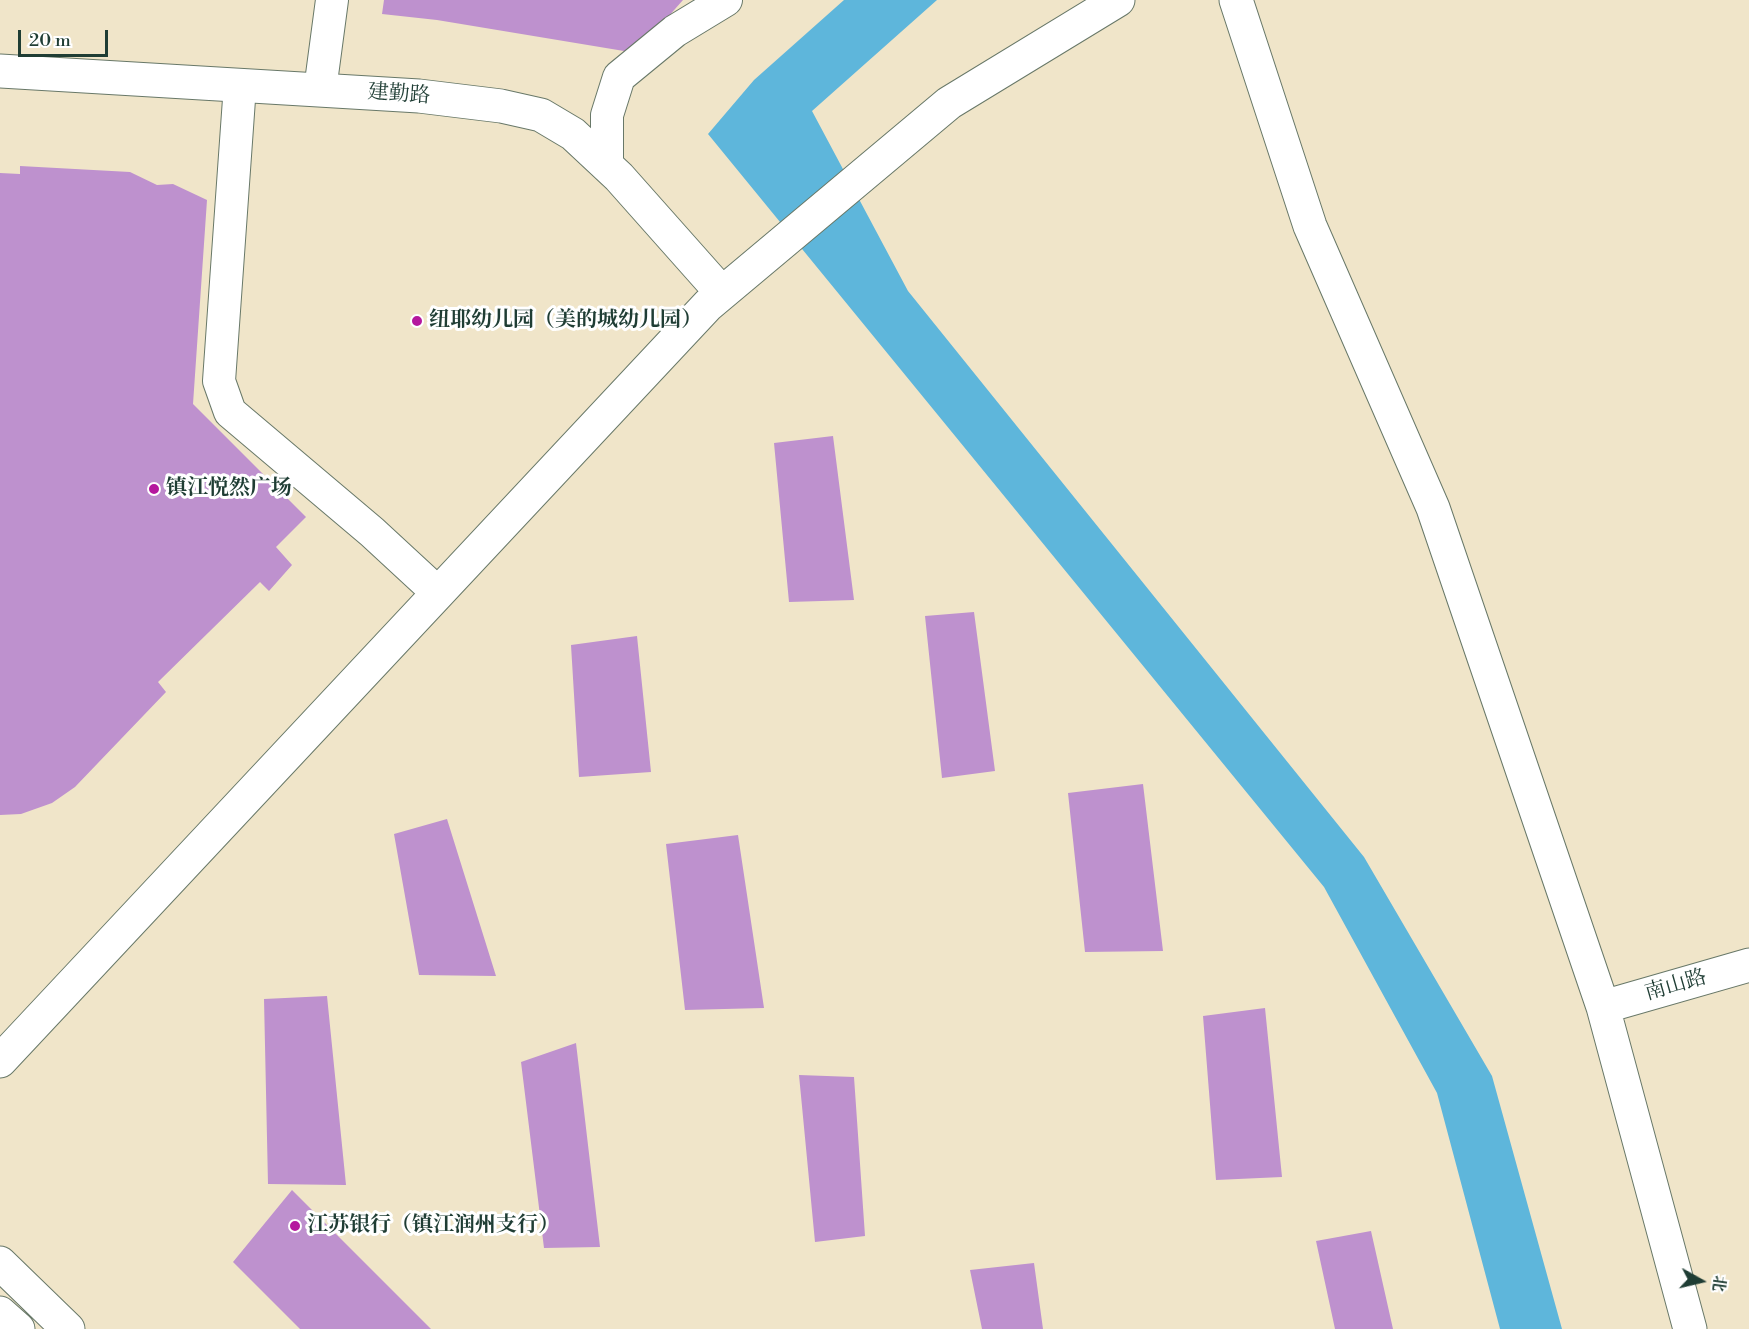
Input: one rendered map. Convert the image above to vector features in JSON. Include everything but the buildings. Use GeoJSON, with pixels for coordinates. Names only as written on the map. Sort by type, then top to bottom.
{"type":"FeatureCollection","features":[{"type":"Feature","properties":{"kind":"street"},"geometry":{"type":"LineString","coordinates":[[320,90],[332,0]]}},
{"type":"Feature","properties":{"kind":"street"},"geometry":{"type":"LineString","coordinates":[[607,165],[607,115],[619,77],[675,31],[726,0]]}},
{"type":"Feature","properties":{"kind":"street"},"geometry":{"type":"LineString","coordinates":[[0,1061],[708,305],[949,103],[1118,0]]}},
{"type":"Feature","properties":{"kind":"street"},"geometry":{"type":"LineString","coordinates":[[1236,0],[1310,226],[1433,508],[1603,1007],[1690,1329]]}},
{"type":"Feature","properties":{"kind":"street","name":"建勤路"},"geometry":{"type":"LineString","coordinates":[[0,71],[419,96],[501,106],[540,115],[573,134],[607,165],[722,293]]}},
{"type":"Feature","properties":{"kind":"street"},"geometry":{"type":"LineString","coordinates":[[240,85],[219,381],[230,412],[372,532],[438,593]]}},
{"type":"Feature","properties":{"kind":"street","name":"南山路"},"geometry":{"type":"LineString","coordinates":[[1603,1007],[1749,965]]}},
{"type":"Feature","properties":{"kind":"street"},"geometry":{"type":"LineString","coordinates":[[0,1263],[68,1329]]}},
{"type":"Feature","properties":{"kind":"street"},"geometry":{"type":"LineString","coordinates":[[0,1313],[18,1329]]}},
{"type":"Feature","properties":{"kind":"water"},"geometry":{"type":"Polygon","coordinates":[[[844,0],[937,0],[812,111],[908,291],[1364,857],[1492,1076],[1562,1329],[1500,1329],[1437,1093],[1324,887],[708,134],[754,80],[844,0]]]}},
{"type":"Feature","properties":{"kind":"place","name":"纽耶幼儿园（美的城幼儿园）"},"geometry":{"type":"Point","coordinates":[417,321]}},
{"type":"Feature","properties":{"kind":"place","name":"镇江悦然广场"},"geometry":{"type":"Point","coordinates":[154,489]}},
{"type":"Feature","properties":{"kind":"place","name":"江苏银行（镇江润州支行）"},"geometry":{"type":"Point","coordinates":[295,1226]}}]}
